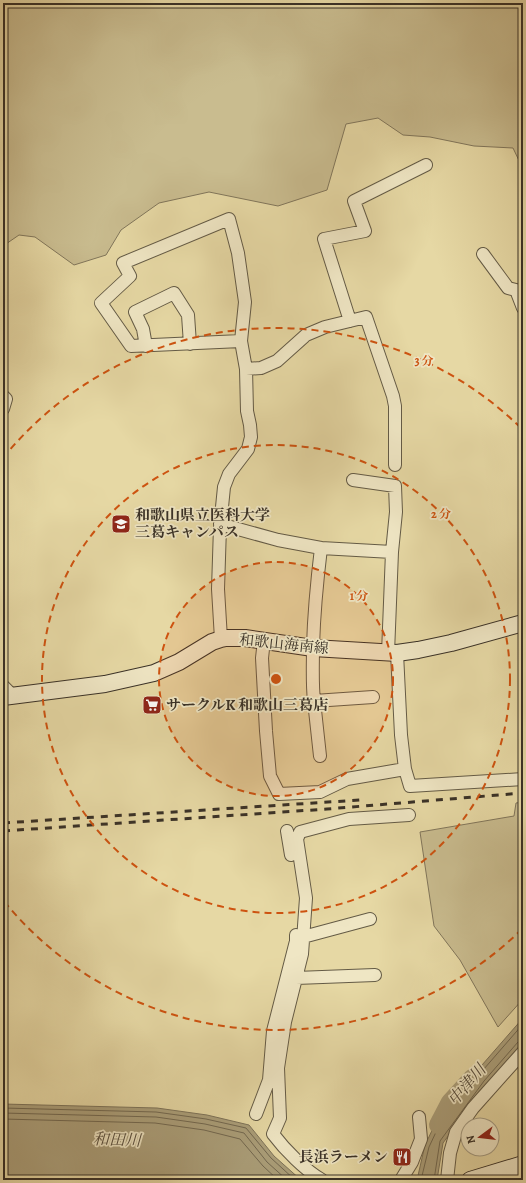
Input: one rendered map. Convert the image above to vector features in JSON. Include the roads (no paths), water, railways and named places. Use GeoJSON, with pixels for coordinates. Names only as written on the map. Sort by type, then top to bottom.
{"type":"FeatureCollection","features":[{"type":"Feature","properties":{"kind":"main road","name":"和歌山海南線"},"geometry":{"type":"LineString","coordinates":[[6,693],[105,684],[154,673],[179,662],[221,638],[245,638],[314,648],[392,653],[418,650],[451,643],[523,623]]}},
{"type":"Feature","properties":{"kind":"main road"},"geometry":{"type":"LineString","coordinates":[[470,1180],[523,1164]]}},
{"type":"Feature","properties":{"kind":"main road"},"geometry":{"type":"LineString","coordinates":[[508,1180],[523,1176]]}},
{"type":"Feature","properties":{"kind":"street"},"geometry":{"type":"LineString","coordinates":[[350,321],[324,239],[365,231],[354,201],[426,166]]}},
{"type":"Feature","properties":{"kind":"street"},"geometry":{"type":"LineString","coordinates":[[221,638],[218,590],[220,524],[224,486],[229,474],[248,449],[251,437],[247,411],[246,369],[241,341],[245,302],[238,253],[229,219],[123,264],[130,276],[101,303],[131,346],[241,341]]}},
{"type":"Feature","properties":{"kind":"street"},"geometry":{"type":"LineString","coordinates":[[483,254],[508,288],[516,290],[523,308]]}},
{"type":"Feature","properties":{"kind":"street"},"geometry":{"type":"LineString","coordinates":[[146,346],[144,329],[135,312],[174,293],[188,315],[190,344]]}},
{"type":"Feature","properties":{"kind":"street"},"geometry":{"type":"LineString","coordinates":[[246,369],[261,368],[277,361],[306,335],[325,327],[366,317],[395,406],[395,465]]}},
{"type":"Feature","properties":{"kind":"street"},"geometry":{"type":"LineString","coordinates":[[3,396],[6,399],[3,409]]}},
{"type":"Feature","properties":{"kind":"street"},"geometry":{"type":"LineString","coordinates":[[353,480],[395,486],[396,512],[392,552],[392,653],[404,769],[410,786],[523,779]]}},
{"type":"Feature","properties":{"kind":"street"},"geometry":{"type":"LineString","coordinates":[[220,524],[278,540],[321,548],[392,552]]}},
{"type":"Feature","properties":{"kind":"street"},"geometry":{"type":"LineString","coordinates":[[320,756],[312,685],[314,614],[321,548]]}},
{"type":"Feature","properties":{"kind":"street"},"geometry":{"type":"LineString","coordinates":[[264,640],[262,658],[270,776],[279,794],[320,792],[348,778],[404,769]]}},
{"type":"Feature","properties":{"kind":"street"},"geometry":{"type":"LineString","coordinates":[[314,702],[373,697]]}},
{"type":"Feature","properties":{"kind":"street"},"geometry":{"type":"LineString","coordinates":[[322,1180],[312,1174],[278,1141],[273,1134],[280,1118],[278,1068],[285,1022],[302,954],[306,898],[297,839],[300,832],[349,820],[409,815]]}},
{"type":"Feature","properties":{"kind":"street"},"geometry":{"type":"LineString","coordinates":[[256,1114],[269,1080],[273,1031],[296,941],[299,904],[287,831]]}},
{"type":"Feature","properties":{"kind":"street"},"geometry":{"type":"LineString","coordinates":[[303,936],[370,919]]}},
{"type":"Feature","properties":{"kind":"street"},"geometry":{"type":"LineString","coordinates":[[296,978],[375,975]]}},
{"type":"Feature","properties":{"kind":"street"},"geometry":{"type":"LineString","coordinates":[[447,1180],[450,1153],[456,1132],[473,1108],[523,1052]]}},
{"type":"Feature","properties":{"kind":"street"},"geometry":{"type":"LineString","coordinates":[[401,1180],[412,1162],[421,1139],[419,1117]]}},
{"type":"Feature","properties":{"kind":"water"},"geometry":{"type":"Polygon","coordinates":[[[523,1018],[523,1043],[487,1083],[462,1117],[460,1117],[460,1120],[443,1143],[437,1180],[417,1180],[425,1145],[441,1112],[523,1018]]]}},
{"type":"Feature","properties":{"kind":"water","name":"和田川"},"geometry":{"type":"Polygon","coordinates":[[[3,1104],[157,1108],[207,1115],[249,1125],[274,1156],[301,1180],[3,1180],[3,1104]]]}},
{"type":"Feature","properties":{"kind":"waterway","name":"中津川"},"geometry":{"type":"LineString","coordinates":[[438,1125],[450,1102],[472,1078]]}},
{"type":"Feature","properties":{"kind":"railway"},"geometry":{"type":"LineString","coordinates":[[3,831],[327,809],[523,793]]}},
{"type":"Feature","properties":{"kind":"railway"},"geometry":{"type":"LineString","coordinates":[[3,823],[360,800]]}},
{"type":"Feature","properties":{"kind":"place","name":"和歌山県立医科大学 三葛キャンパス"},"geometry":{"type":"Point","coordinates":[121,524]}},
{"type":"Feature","properties":{"kind":"place","name":"サークルK 和歌山三葛店"},"geometry":{"type":"Point","coordinates":[152,705]}},
{"type":"Feature","properties":{"kind":"place","name":"長浜ラーメン"},"geometry":{"type":"Point","coordinates":[402,1157]}}]}
